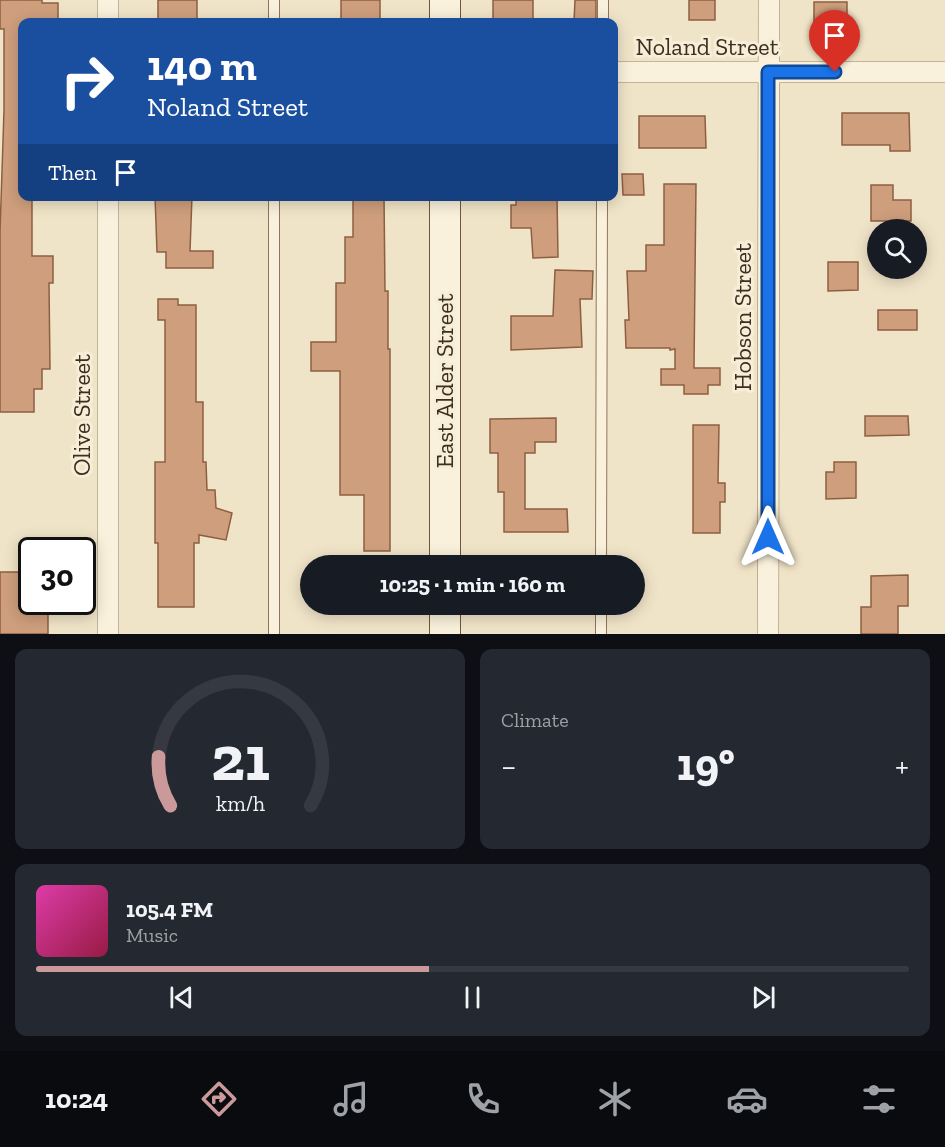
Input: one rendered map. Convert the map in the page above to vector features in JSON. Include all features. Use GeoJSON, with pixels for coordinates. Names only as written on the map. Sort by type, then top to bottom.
{"type":"FeatureCollection","features":[{"type":"Feature","properties":{"kind":"main road"},"geometry":{"type":"LineString","coordinates":[[445,0],[445,18]]}},
{"type":"Feature","properties":{"kind":"main road","name":"East Alder Street"},"geometry":{"type":"LineString","coordinates":[[445,201],[445,555]]}},
{"type":"Feature","properties":{"kind":"main road"},"geometry":{"type":"LineString","coordinates":[[445,615],[445,634]]}},
{"type":"Feature","properties":{"kind":"street"},"geometry":{"type":"LineString","coordinates":[[108,0],[108,18]]}},
{"type":"Feature","properties":{"kind":"street","name":"Hobson Street"},"geometry":{"type":"LineString","coordinates":[[768,634],[769,0]]}},
{"type":"Feature","properties":{"kind":"street","name":"Noland Street"},"geometry":{"type":"LineString","coordinates":[[618,72],[945,72]]}},
{"type":"Feature","properties":{"kind":"street","name":"Olive Street"},"geometry":{"type":"LineString","coordinates":[[108,201],[108,634]]}},
{"type":"Feature","properties":{"kind":"lane"},"geometry":{"type":"LineString","coordinates":[[274,0],[274,18]]}},
{"type":"Feature","properties":{"kind":"lane"},"geometry":{"type":"LineString","coordinates":[[603,0],[603,18]]}},
{"type":"Feature","properties":{"kind":"lane"},"geometry":{"type":"LineString","coordinates":[[273,634],[274,201]]}},
{"type":"Feature","properties":{"kind":"lane"},"geometry":{"type":"LineString","coordinates":[[601,555],[602,201]]}},
{"type":"Feature","properties":{"kind":"lane"},"geometry":{"type":"LineString","coordinates":[[601,615],[601,634]]}},
{"type":"Feature","properties":{"kind":"building"},"geometry":{"type":"Polygon","coordinates":[[[0,0],[42,0],[42,3],[58,3],[58,18],[18,18],[18,201],[32,201],[32,256],[53,256],[53,283],[49,283],[50,369],[42,369],[42,389],[34,389],[34,412],[0,412],[0,232],[4,29],[0,29],[0,0]]]}},
{"type":"Feature","properties":{"kind":"building"},"geometry":{"type":"Polygon","coordinates":[[[158,0],[197,0],[197,18],[158,18],[158,0]]]}},
{"type":"Feature","properties":{"kind":"building"},"geometry":{"type":"Polygon","coordinates":[[[341,0],[380,0],[380,18],[341,18],[341,0]]]}},
{"type":"Feature","properties":{"kind":"building"},"geometry":{"type":"Polygon","coordinates":[[[493,0],[533,0],[533,18],[493,18],[493,0]]]}},
{"type":"Feature","properties":{"kind":"building"},"geometry":{"type":"Polygon","coordinates":[[[575,0],[596,0],[596,18],[574,18],[575,0]]]}},
{"type":"Feature","properties":{"kind":"building"},"geometry":{"type":"Polygon","coordinates":[[[689,0],[715,0],[715,20],[689,20],[689,0]]]}},
{"type":"Feature","properties":{"kind":"building"},"geometry":{"type":"Polygon","coordinates":[[[814,2],[847,2],[847,34],[814,34],[814,2]]]}},
{"type":"Feature","properties":{"kind":"building"},"geometry":{"type":"Polygon","coordinates":[[[842,113],[909,113],[910,151],[890,151],[890,145],[842,145],[842,113]]]}},
{"type":"Feature","properties":{"kind":"building"},"geometry":{"type":"Polygon","coordinates":[[[639,116],[705,116],[706,148],[639,148],[639,116]]]}},
{"type":"Feature","properties":{"kind":"building"},"geometry":{"type":"Polygon","coordinates":[[[622,174],[643,174],[644,195],[623,195],[622,174]]]}},
{"type":"Feature","properties":{"kind":"building"},"geometry":{"type":"Polygon","coordinates":[[[664,184],[696,184],[694,368],[720,368],[720,385],[708,385],[708,394],[684,394],[684,385],[661,385],[661,369],[675,369],[675,349],[626,348],[625,320],[629,320],[627,271],[646,271],[646,245],[664,245],[664,184]]]}},
{"type":"Feature","properties":{"kind":"building"},"geometry":{"type":"Polygon","coordinates":[[[871,185],[893,185],[893,200],[911,200],[911,219],[871,219],[871,185]]]}},
{"type":"Feature","properties":{"kind":"building"},"geometry":{"type":"Polygon","coordinates":[[[155,201],[192,201],[190,251],[213,251],[213,268],[166,268],[166,252],[157,252],[155,201]]]}},
{"type":"Feature","properties":{"kind":"building"},"geometry":{"type":"Polygon","coordinates":[[[353,201],[384,201],[385,291],[388,291],[388,349],[390,349],[390,551],[364,551],[364,495],[340,495],[340,371],[311,371],[311,342],[336,342],[336,283],[345,283],[345,237],[353,237],[353,201]]]}},
{"type":"Feature","properties":{"kind":"building"},"geometry":{"type":"Polygon","coordinates":[[[516,201],[557,201],[558,257],[533,258],[531,228],[511,228],[511,205],[516,205],[516,201]]]}},
{"type":"Feature","properties":{"kind":"building"},"geometry":{"type":"Polygon","coordinates":[[[828,262],[858,262],[858,290],[828,291],[828,262]]]}},
{"type":"Feature","properties":{"kind":"building"},"geometry":{"type":"Polygon","coordinates":[[[555,270],[593,271],[592,299],[580,299],[582,347],[511,350],[511,316],[553,316],[555,270]]]}},
{"type":"Feature","properties":{"kind":"building"},"geometry":{"type":"Polygon","coordinates":[[[158,299],[178,299],[178,305],[196,305],[196,402],[203,402],[203,462],[206,462],[207,490],[215,490],[216,508],[232,513],[226,540],[199,535],[199,543],[194,543],[194,607],[158,607],[155,462],[165,462],[165,320],[158,320],[158,299]]]}},
{"type":"Feature","properties":{"kind":"building"},"geometry":{"type":"Polygon","coordinates":[[[878,310],[917,310],[917,330],[878,330],[878,310]]]}},
{"type":"Feature","properties":{"kind":"building"},"geometry":{"type":"Polygon","coordinates":[[[865,416],[908,416],[909,435],[865,436],[865,416]]]}},
{"type":"Feature","properties":{"kind":"building"},"geometry":{"type":"Polygon","coordinates":[[[556,418],[556,442],[535,442],[535,453],[525,453],[525,509],[567,509],[568,532],[504,532],[504,492],[498,492],[498,453],[490,453],[490,419],[556,418]]]}},
{"type":"Feature","properties":{"kind":"building"},"geometry":{"type":"Polygon","coordinates":[[[693,425],[719,425],[718,483],[725,483],[725,502],[720,502],[720,533],[693,533],[693,425]]]}},
{"type":"Feature","properties":{"kind":"building"},"geometry":{"type":"Polygon","coordinates":[[[834,462],[856,462],[856,498],[826,499],[826,472],[834,472],[834,462]]]}},
{"type":"Feature","properties":{"kind":"building"},"geometry":{"type":"Polygon","coordinates":[[[0,572],[18,572],[18,615],[48,615],[48,634],[0,634],[0,572]]]}},
{"type":"Feature","properties":{"kind":"building"},"geometry":{"type":"Polygon","coordinates":[[[908,575],[908,606],[898,606],[898,634],[861,634],[861,607],[871,607],[871,576],[908,575]]]}},
{"type":"Feature","properties":{"kind":"route"},"geometry":{"type":"LineString","coordinates":[[768,537],[768,72],[835,72]]}}]}
